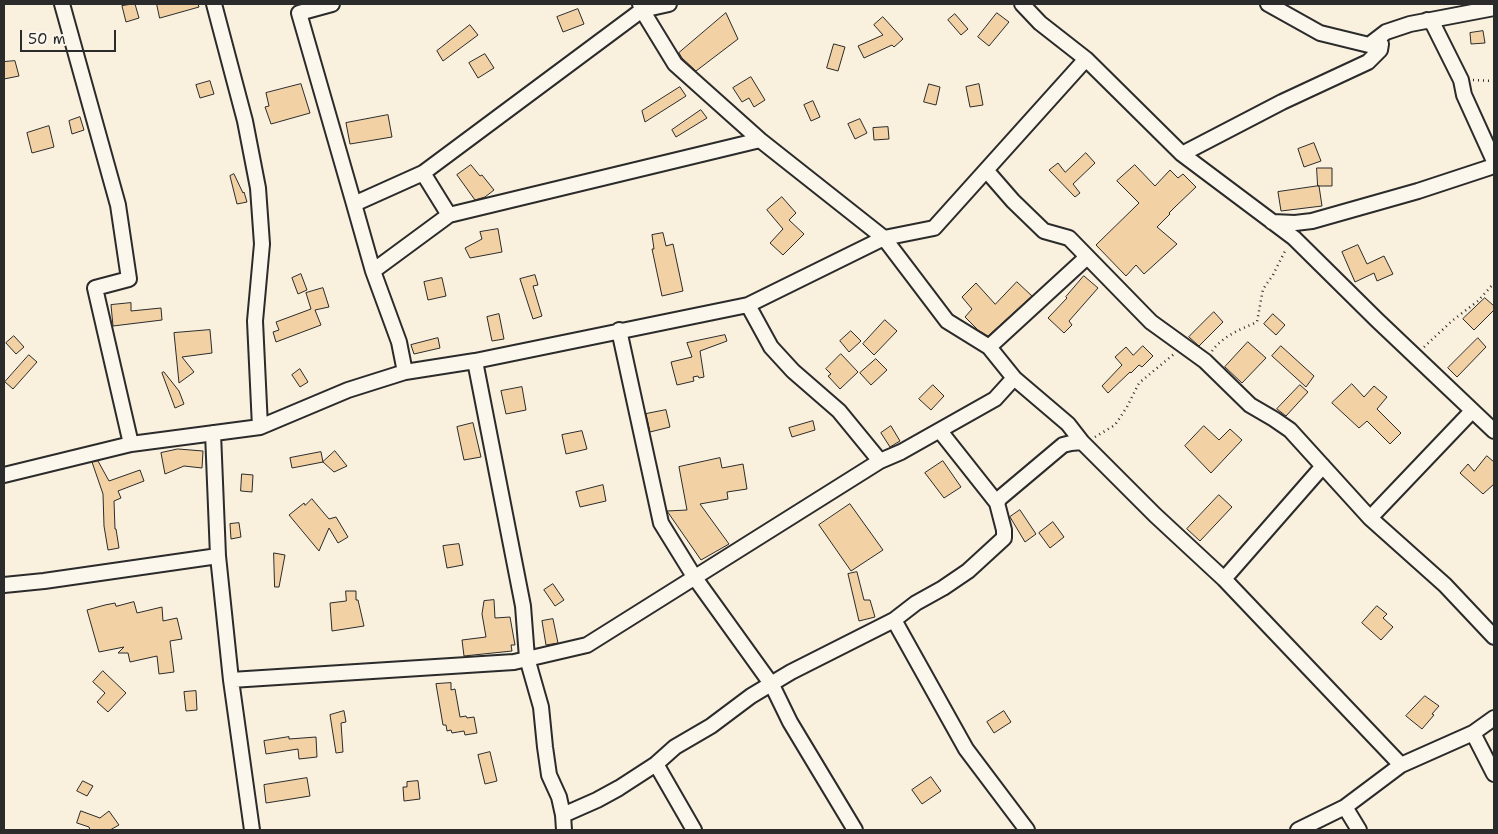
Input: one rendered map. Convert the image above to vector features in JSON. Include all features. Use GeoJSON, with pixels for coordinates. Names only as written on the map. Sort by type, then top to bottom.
{"type":"FeatureCollection","features":[{"type":"Feature","properties":{"kind":"street"},"geometry":{"type":"LineString","coordinates":[[62,4],[120,214],[130,279],[95,288],[131,444]]}},
{"type":"Feature","properties":{"kind":"street"},"geometry":{"type":"LineString","coordinates":[[214,4],[245,121],[258,188],[262,244],[255,321],[260,427]]}},
{"type":"Feature","properties":{"kind":"street"},"geometry":{"type":"LineString","coordinates":[[332,4],[300,13],[373,271],[399,342],[405,372]]}},
{"type":"Feature","properties":{"kind":"street"},"geometry":{"type":"LineString","coordinates":[[354,204],[423,172],[641,7],[669,4]]}},
{"type":"Feature","properties":{"kind":"street"},"geometry":{"type":"LineString","coordinates":[[1022,4],[1040,23],[1086,59],[1182,154],[1294,238],[1414,356],[1494,431]]}},
{"type":"Feature","properties":{"kind":"street"},"geometry":{"type":"LineString","coordinates":[[1268,4],[1320,33],[1369,45]]}},
{"type":"Feature","properties":{"kind":"street"},"geometry":{"type":"LineString","coordinates":[[641,7],[675,64],[760,140],[884,238],[947,320],[989,347],[1014,378],[1068,424],[1082,442],[1155,515],[1224,579],[1401,765]]}},
{"type":"Feature","properties":{"kind":"street"},"geometry":{"type":"LineString","coordinates":[[1369,45],[1386,32],[1410,24],[1494,8]]}},
{"type":"Feature","properties":{"kind":"street"},"geometry":{"type":"LineString","coordinates":[[1427,20],[1433,24],[1460,80],[1464,94],[1494,161]]}},
{"type":"Feature","properties":{"kind":"street"},"geometry":{"type":"LineString","coordinates":[[1182,154],[1282,102],[1368,62],[1380,50],[1381,44],[1377,39],[1369,45]]}},
{"type":"Feature","properties":{"kind":"street"},"geometry":{"type":"LineString","coordinates":[[4,475],[131,444],[260,427],[348,390],[405,372],[475,361],[748,305],[884,238],[934,228],[1086,59]]}},
{"type":"Feature","properties":{"kind":"street"},"geometry":{"type":"LineString","coordinates":[[373,271],[449,215],[760,140]]}},
{"type":"Feature","properties":{"kind":"street"},"geometry":{"type":"LineString","coordinates":[[1272,222],[1295,223],[1312,221],[1435,186],[1494,166]]}},
{"type":"Feature","properties":{"kind":"street"},"geometry":{"type":"LineString","coordinates":[[986,170],[1044,232],[1069,238],[1151,322],[1205,362],[1250,405],[1274,418],[1290,430],[1370,518],[1445,585],[1494,637]]}},
{"type":"Feature","properties":{"kind":"street"},"geometry":{"type":"LineString","coordinates":[[423,172],[449,215]]}},
{"type":"Feature","properties":{"kind":"street"},"geometry":{"type":"LineString","coordinates":[[989,347],[1087,257]]}},
{"type":"Feature","properties":{"kind":"street"},"geometry":{"type":"LineString","coordinates":[[748,305],[771,347],[793,371],[839,411],[880,460]]}},
{"type":"Feature","properties":{"kind":"street"},"geometry":{"type":"LineString","coordinates":[[620,330],[661,523],[695,578],[772,685],[790,722],[855,830]]}},
{"type":"Feature","properties":{"kind":"street"},"geometry":{"type":"LineString","coordinates":[[475,361],[523,606],[527,658],[541,707],[550,775],[559,797],[564,830]]}},
{"type":"Feature","properties":{"kind":"street"},"geometry":{"type":"LineString","coordinates":[[231,680],[514,662],[587,645],[880,460],[901,452],[995,399],[1014,378]]}},
{"type":"Feature","properties":{"kind":"street"},"geometry":{"type":"LineString","coordinates":[[1370,518],[1472,411]]}},
{"type":"Feature","properties":{"kind":"street"},"geometry":{"type":"LineString","coordinates":[[563,816],[597,800],[656,764],[675,747],[711,726],[751,696],[791,672],[894,620],[916,603],[968,571],[1000,543],[1004,538],[1004,530],[997,503],[940,430]]}},
{"type":"Feature","properties":{"kind":"street"},"geometry":{"type":"LineString","coordinates":[[213,433],[218,556],[231,680],[252,830]]}},
{"type":"Feature","properties":{"kind":"street"},"geometry":{"type":"LineString","coordinates":[[997,503],[1000,498],[1058,449],[1070,442],[1082,442]]}},
{"type":"Feature","properties":{"kind":"street"},"geometry":{"type":"LineString","coordinates":[[1224,579],[1323,466]]}},
{"type":"Feature","properties":{"kind":"street"},"geometry":{"type":"LineString","coordinates":[[4,586],[44,582],[218,556]]}},
{"type":"Feature","properties":{"kind":"street"},"geometry":{"type":"LineString","coordinates":[[894,620],[966,749],[1027,830]]}},
{"type":"Feature","properties":{"kind":"street"},"geometry":{"type":"LineString","coordinates":[[1298,830],[1345,808],[1401,765],[1473,733],[1494,718]]}},
{"type":"Feature","properties":{"kind":"street"},"geometry":{"type":"LineString","coordinates":[[1473,733],[1494,774]]}},
{"type":"Feature","properties":{"kind":"street"},"geometry":{"type":"LineString","coordinates":[[656,764],[694,830]]}},
{"type":"Feature","properties":{"kind":"street"},"geometry":{"type":"LineString","coordinates":[[1345,808],[1359,830]]}},
{"type":"Feature","properties":{"kind":"path"},"geometry":{"type":"LineString","coordinates":[[1460,80],[1494,81]]}},
{"type":"Feature","properties":{"kind":"path"},"geometry":{"type":"LineString","coordinates":[[1205,362],[1219,342],[1238,330],[1257,322],[1264,289],[1286,248],[1294,238]]}},
{"type":"Feature","properties":{"kind":"path"},"geometry":{"type":"LineString","coordinates":[[1414,356],[1453,320],[1478,301],[1494,282]]}},
{"type":"Feature","properties":{"kind":"path"},"geometry":{"type":"LineString","coordinates":[[1082,442],[1094,438],[1115,425],[1139,383],[1172,357],[1180,342]]}},
{"type":"Feature","properties":{"kind":"building"},"geometry":{"type":"Polygon","coordinates":[[[135,4],[139,18],[126,22],[122,6],[135,4]]]}},
{"type":"Feature","properties":{"kind":"building"},"geometry":{"type":"Polygon","coordinates":[[[157,4],[198,4],[199,7],[160,18],[157,4]]]}},
{"type":"Feature","properties":{"kind":"building"},"geometry":{"type":"Polygon","coordinates":[[[578,9],[584,24],[563,32],[557,17],[578,9]]]}},
{"type":"Feature","properties":{"kind":"building"},"geometry":{"type":"Polygon","coordinates":[[[726,13],[738,39],[696,71],[679,53],[726,13]]]}},
{"type":"Feature","properties":{"kind":"building"},"geometry":{"type":"Polygon","coordinates":[[[997,13],[1009,22],[989,46],[978,37],[997,13]]]}},
{"type":"Feature","properties":{"kind":"building"},"geometry":{"type":"Polygon","coordinates":[[[955,14],[968,29],[961,35],[948,20],[955,14]]]}},
{"type":"Feature","properties":{"kind":"building"},"geometry":{"type":"Polygon","coordinates":[[[883,17],[903,39],[894,47],[892,45],[864,58],[858,46],[883,35],[874,25],[883,17]]]}},
{"type":"Feature","properties":{"kind":"building"},"geometry":{"type":"Polygon","coordinates":[[[470,25],[478,35],[443,61],[437,51],[470,25]]]}},
{"type":"Feature","properties":{"kind":"building"},"geometry":{"type":"Polygon","coordinates":[[[1483,31],[1485,43],[1471,44],[1470,33],[1483,31]]]}},
{"type":"Feature","properties":{"kind":"building"},"geometry":{"type":"Polygon","coordinates":[[[834,44],[845,47],[838,71],[827,68],[834,44]]]}},
{"type":"Feature","properties":{"kind":"building"},"geometry":{"type":"Polygon","coordinates":[[[485,54],[494,68],[478,78],[469,63],[485,54]]]}},
{"type":"Feature","properties":{"kind":"building"},"geometry":{"type":"Polygon","coordinates":[[[15,61],[19,76],[4,79],[4,62],[15,61]]]}},
{"type":"Feature","properties":{"kind":"building"},"geometry":{"type":"Polygon","coordinates":[[[751,77],[765,100],[754,107],[749,98],[742,102],[733,88],[751,77]]]}},
{"type":"Feature","properties":{"kind":"building"},"geometry":{"type":"Polygon","coordinates":[[[210,81],[214,94],[200,98],[196,85],[210,81]]]}},
{"type":"Feature","properties":{"kind":"building"},"geometry":{"type":"Polygon","coordinates":[[[301,84],[310,113],[271,124],[265,107],[269,106],[266,93],[301,84]]]}},
{"type":"Feature","properties":{"kind":"building"},"geometry":{"type":"Polygon","coordinates":[[[929,84],[940,87],[936,105],[924,102],[929,84]]]}},
{"type":"Feature","properties":{"kind":"building"},"geometry":{"type":"Polygon","coordinates":[[[979,84],[983,105],[970,107],[966,87],[979,84]]]}},
{"type":"Feature","properties":{"kind":"building"},"geometry":{"type":"Polygon","coordinates":[[[680,87],[686,96],[645,122],[642,111],[680,87]]]}},
{"type":"Feature","properties":{"kind":"building"},"geometry":{"type":"Polygon","coordinates":[[[813,101],[820,117],[811,121],[804,105],[813,101]]]}},
{"type":"Feature","properties":{"kind":"building"},"geometry":{"type":"Polygon","coordinates":[[[701,110],[707,118],[676,137],[672,130],[701,110]]]}},
{"type":"Feature","properties":{"kind":"building"},"geometry":{"type":"Polygon","coordinates":[[[388,115],[392,137],[350,144],[346,123],[388,115]]]}},
{"type":"Feature","properties":{"kind":"building"},"geometry":{"type":"Polygon","coordinates":[[[80,117],[84,130],[72,134],[69,121],[80,117]]]}},
{"type":"Feature","properties":{"kind":"building"},"geometry":{"type":"Polygon","coordinates":[[[860,119],[867,133],[855,139],[848,124],[860,119]]]}},
{"type":"Feature","properties":{"kind":"building"},"geometry":{"type":"Polygon","coordinates":[[[49,126],[54,147],[32,153],[27,133],[49,126]]]}},
{"type":"Feature","properties":{"kind":"building"},"geometry":{"type":"Polygon","coordinates":[[[888,127],[889,139],[874,140],[873,128],[888,127]]]}},
{"type":"Feature","properties":{"kind":"building"},"geometry":{"type":"Polygon","coordinates":[[[1314,143],[1321,161],[1304,167],[1298,149],[1314,143]]]}},
{"type":"Feature","properties":{"kind":"building"},"geometry":{"type":"Polygon","coordinates":[[[1086,153],[1095,163],[1073,184],[1080,193],[1075,197],[1049,170],[1058,163],[1065,172],[1086,153]]]}},
{"type":"Feature","properties":{"kind":"building"},"geometry":{"type":"Polygon","coordinates":[[[471,165],[494,190],[485,197],[475,200],[457,175],[471,165]]]}},
{"type":"Feature","properties":{"kind":"building"},"geometry":{"type":"Polygon","coordinates":[[[1135,165],[1155,186],[1170,170],[1178,178],[1183,174],[1196,187],[1157,227],[1177,244],[1144,274],[1136,265],[1126,276],[1096,245],[1139,203],[1117,181],[1135,165]]]}},
{"type":"Feature","properties":{"kind":"building"},"geometry":{"type":"Polygon","coordinates":[[[1317,168],[1332,168],[1332,186],[1318,186],[1317,168]]]}},
{"type":"Feature","properties":{"kind":"building"},"geometry":{"type":"Polygon","coordinates":[[[234,174],[247,202],[237,204],[230,176],[234,174]]]}},
{"type":"Feature","properties":{"kind":"building"},"geometry":{"type":"Polygon","coordinates":[[[1319,186],[1322,206],[1281,211],[1278,192],[1319,186]]]}},
{"type":"Feature","properties":{"kind":"building"},"geometry":{"type":"Polygon","coordinates":[[[782,197],[796,213],[789,220],[804,234],[783,255],[770,243],[783,229],[767,210],[782,197]]]}},
{"type":"Feature","properties":{"kind":"building"},"geometry":{"type":"Polygon","coordinates":[[[498,229],[502,252],[470,258],[465,248],[482,239],[480,232],[498,229]]]}},
{"type":"Feature","properties":{"kind":"building"},"geometry":{"type":"Polygon","coordinates":[[[663,233],[666,246],[673,244],[683,291],[662,296],[652,249],[654,249],[652,235],[663,233]]]}},
{"type":"Feature","properties":{"kind":"building"},"geometry":{"type":"Polygon","coordinates":[[[1358,245],[1367,264],[1384,256],[1393,274],[1377,281],[1374,273],[1355,282],[1342,252],[1358,245]]]}},
{"type":"Feature","properties":{"kind":"building"},"geometry":{"type":"Polygon","coordinates":[[[301,274],[307,290],[298,294],[292,278],[301,274]]]}},
{"type":"Feature","properties":{"kind":"building"},"geometry":{"type":"Polygon","coordinates":[[[535,275],[538,285],[533,286],[542,316],[533,319],[520,279],[535,275]]]}},
{"type":"Feature","properties":{"kind":"building"},"geometry":{"type":"Polygon","coordinates":[[[1084,276],[1098,288],[1069,321],[1072,325],[1064,333],[1048,318],[1084,276]]]}},
{"type":"Feature","properties":{"kind":"building"},"geometry":{"type":"Polygon","coordinates":[[[442,278],[446,296],[428,300],[424,282],[442,278]]]}},
{"type":"Feature","properties":{"kind":"building"},"geometry":{"type":"Polygon","coordinates":[[[1017,282],[1032,296],[988,336],[978,330],[965,317],[972,309],[962,297],[976,283],[995,304],[1017,282]]]}},
{"type":"Feature","properties":{"kind":"building"},"geometry":{"type":"Polygon","coordinates":[[[323,288],[329,307],[315,310],[321,325],[276,342],[273,332],[279,330],[276,322],[311,309],[306,293],[323,288]]]}},
{"type":"Feature","properties":{"kind":"building"},"geometry":{"type":"Polygon","coordinates":[[[1485,298],[1494,306],[1494,310],[1474,330],[1463,319],[1485,298]]]}},
{"type":"Feature","properties":{"kind":"building"},"geometry":{"type":"Polygon","coordinates":[[[131,303],[131,311],[161,308],[162,320],[113,326],[111,305],[131,303]]]}},
{"type":"Feature","properties":{"kind":"building"},"geometry":{"type":"Polygon","coordinates":[[[1214,312],[1223,322],[1199,346],[1189,337],[1214,312]]]}},
{"type":"Feature","properties":{"kind":"building"},"geometry":{"type":"Polygon","coordinates":[[[499,314],[504,339],[492,341],[487,317],[499,314]]]}},
{"type":"Feature","properties":{"kind":"building"},"geometry":{"type":"Polygon","coordinates":[[[1273,314],[1285,325],[1276,335],[1264,324],[1273,314]]]}},
{"type":"Feature","properties":{"kind":"building"},"geometry":{"type":"Polygon","coordinates":[[[885,320],[897,331],[874,355],[863,344],[885,320]]]}},
{"type":"Feature","properties":{"kind":"building"},"geometry":{"type":"Polygon","coordinates":[[[210,330],[212,353],[182,357],[194,372],[179,383],[174,333],[210,330]]]}},
{"type":"Feature","properties":{"kind":"building"},"geometry":{"type":"Polygon","coordinates":[[[851,331],[861,341],[849,352],[840,341],[851,331]]]}},
{"type":"Feature","properties":{"kind":"building"},"geometry":{"type":"Polygon","coordinates":[[[725,335],[727,341],[700,351],[704,377],[693,377],[694,381],[677,385],[671,362],[692,357],[687,343],[725,335]]]}},
{"type":"Feature","properties":{"kind":"building"},"geometry":{"type":"Polygon","coordinates":[[[14,336],[24,347],[16,354],[6,343],[14,336]]]}},
{"type":"Feature","properties":{"kind":"building"},"geometry":{"type":"Polygon","coordinates":[[[438,338],[440,348],[414,354],[411,345],[438,338]]]}},
{"type":"Feature","properties":{"kind":"building"},"geometry":{"type":"Polygon","coordinates":[[[1478,338],[1486,347],[1457,377],[1448,368],[1478,338]]]}},
{"type":"Feature","properties":{"kind":"building"},"geometry":{"type":"Polygon","coordinates":[[[1248,342],[1266,358],[1242,383],[1225,367],[1248,342]]]}},
{"type":"Feature","properties":{"kind":"building"},"geometry":{"type":"Polygon","coordinates":[[[1143,346],[1153,356],[1142,367],[1139,365],[1130,372],[1108,393],[1102,386],[1122,365],[1115,357],[1126,347],[1133,355],[1143,346]]]}},
{"type":"Feature","properties":{"kind":"building"},"geometry":{"type":"Polygon","coordinates":[[[1281,346],[1314,376],[1306,387],[1272,356],[1281,346]]]}},
{"type":"Feature","properties":{"kind":"building"},"geometry":{"type":"Polygon","coordinates":[[[841,354],[858,372],[840,389],[828,376],[831,374],[826,369],[841,354]]]}},
{"type":"Feature","properties":{"kind":"building"},"geometry":{"type":"Polygon","coordinates":[[[29,355],[37,362],[13,389],[5,382],[29,355]]]}},
{"type":"Feature","properties":{"kind":"building"},"geometry":{"type":"Polygon","coordinates":[[[876,359],[887,370],[871,385],[860,373],[876,359]]]}},
{"type":"Feature","properties":{"kind":"building"},"geometry":{"type":"Polygon","coordinates":[[[300,369],[308,382],[300,387],[292,375],[300,369]]]}},
{"type":"Feature","properties":{"kind":"building"},"geometry":{"type":"Polygon","coordinates":[[[164,372],[179,391],[184,404],[175,408],[162,373],[164,372]]]}},
{"type":"Feature","properties":{"kind":"building"},"geometry":{"type":"Polygon","coordinates":[[[1352,384],[1364,397],[1374,386],[1387,397],[1377,409],[1401,433],[1390,444],[1367,421],[1359,428],[1332,403],[1352,384]]]}},
{"type":"Feature","properties":{"kind":"building"},"geometry":{"type":"Polygon","coordinates":[[[933,385],[944,396],[931,410],[919,399],[933,385]]]}},
{"type":"Feature","properties":{"kind":"building"},"geometry":{"type":"Polygon","coordinates":[[[1300,385],[1308,392],[1286,416],[1277,409],[1300,385]]]}},
{"type":"Feature","properties":{"kind":"building"},"geometry":{"type":"Polygon","coordinates":[[[522,387],[526,410],[506,414],[501,391],[522,387]]]}},
{"type":"Feature","properties":{"kind":"building"},"geometry":{"type":"Polygon","coordinates":[[[666,410],[670,427],[650,432],[646,414],[666,410]]]}},
{"type":"Feature","properties":{"kind":"building"},"geometry":{"type":"Polygon","coordinates":[[[813,421],[815,430],[792,437],[789,428],[813,421]]]}},
{"type":"Feature","properties":{"kind":"building"},"geometry":{"type":"Polygon","coordinates":[[[473,423],[481,457],[464,460],[457,427],[473,423]]]}},
{"type":"Feature","properties":{"kind":"building"},"geometry":{"type":"Polygon","coordinates":[[[891,426],[900,441],[890,447],[881,433],[891,426]]]}},
{"type":"Feature","properties":{"kind":"building"},"geometry":{"type":"Polygon","coordinates":[[[1204,426],[1219,440],[1230,429],[1242,440],[1211,473],[1185,446],[1204,426]]]}},
{"type":"Feature","properties":{"kind":"building"},"geometry":{"type":"Polygon","coordinates":[[[582,431],[587,449],[566,454],[562,435],[582,431]]]}},
{"type":"Feature","properties":{"kind":"building"},"geometry":{"type":"Polygon","coordinates":[[[178,449],[203,451],[202,468],[184,466],[165,474],[161,453],[178,449]]]}},
{"type":"Feature","properties":{"kind":"building"},"geometry":{"type":"Polygon","coordinates":[[[335,451],[347,466],[334,472],[323,462],[335,451]]]}},
{"type":"Feature","properties":{"kind":"building"},"geometry":{"type":"Polygon","coordinates":[[[321,452],[323,462],[292,468],[290,458],[321,452]]]}},
{"type":"Feature","properties":{"kind":"building"},"geometry":{"type":"Polygon","coordinates":[[[1487,456],[1494,462],[1494,484],[1483,494],[1460,473],[1468,464],[1474,471],[1487,456]]]}},
{"type":"Feature","properties":{"kind":"building"},"geometry":{"type":"Polygon","coordinates":[[[720,458],[722,468],[743,464],[747,489],[727,492],[728,499],[700,504],[729,544],[701,560],[667,511],[687,510],[679,467],[720,458]]]}},
{"type":"Feature","properties":{"kind":"building"},"geometry":{"type":"Polygon","coordinates":[[[98,461],[109,481],[140,470],[144,481],[118,491],[121,498],[114,501],[115,529],[119,548],[108,550],[104,526],[103,494],[92,462],[98,461]]]}},
{"type":"Feature","properties":{"kind":"building"},"geometry":{"type":"Polygon","coordinates":[[[943,461],[961,487],[944,498],[925,473],[943,461]]]}},
{"type":"Feature","properties":{"kind":"building"},"geometry":{"type":"Polygon","coordinates":[[[242,474],[253,475],[252,492],[241,491],[242,474]]]}},
{"type":"Feature","properties":{"kind":"building"},"geometry":{"type":"Polygon","coordinates":[[[603,485],[606,501],[580,507],[576,492],[603,485]]]}},
{"type":"Feature","properties":{"kind":"building"},"geometry":{"type":"Polygon","coordinates":[[[1219,495],[1232,507],[1200,541],[1187,529],[1219,495]]]}},
{"type":"Feature","properties":{"kind":"building"},"geometry":{"type":"Polygon","coordinates":[[[312,499],[329,519],[336,517],[348,537],[338,543],[329,528],[319,551],[289,515],[312,499]]]}},
{"type":"Feature","properties":{"kind":"building"},"geometry":{"type":"Polygon","coordinates":[[[850,504],[883,550],[851,571],[819,525],[850,504]]]}},
{"type":"Feature","properties":{"kind":"building"},"geometry":{"type":"Polygon","coordinates":[[[1020,510],[1036,534],[1025,542],[1010,517],[1020,510]]]}},
{"type":"Feature","properties":{"kind":"building"},"geometry":{"type":"Polygon","coordinates":[[[1053,522],[1064,537],[1050,548],[1039,533],[1053,522]]]}},
{"type":"Feature","properties":{"kind":"building"},"geometry":{"type":"Polygon","coordinates":[[[239,523],[241,537],[231,539],[230,524],[239,523]]]}},
{"type":"Feature","properties":{"kind":"building"},"geometry":{"type":"Polygon","coordinates":[[[459,544],[463,565],[447,568],[443,546],[459,544]]]}},
{"type":"Feature","properties":{"kind":"building"},"geometry":{"type":"Polygon","coordinates":[[[274,553],[285,555],[279,587],[275,587],[274,553]]]}},
{"type":"Feature","properties":{"kind":"building"},"geometry":{"type":"Polygon","coordinates":[[[857,572],[864,600],[870,600],[875,617],[859,621],[848,574],[857,572]]]}},
{"type":"Feature","properties":{"kind":"building"},"geometry":{"type":"Polygon","coordinates":[[[553,584],[564,600],[555,606],[544,590],[553,584]]]}},
{"type":"Feature","properties":{"kind":"building"},"geometry":{"type":"Polygon","coordinates":[[[346,591],[356,591],[356,600],[358,600],[364,626],[332,631],[330,603],[346,601],[346,591]]]}},
{"type":"Feature","properties":{"kind":"building"},"geometry":{"type":"Polygon","coordinates":[[[494,600],[495,618],[510,617],[515,645],[511,645],[512,651],[464,656],[462,640],[486,637],[482,614],[484,601],[494,600]]]}},
{"type":"Feature","properties":{"kind":"building"},"geometry":{"type":"Polygon","coordinates":[[[134,602],[137,613],[162,607],[163,621],[177,618],[182,639],[170,641],[174,672],[159,674],[157,656],[130,662],[128,653],[118,653],[124,647],[99,652],[87,610],[115,603],[116,606],[134,602]]]}},
{"type":"Feature","properties":{"kind":"building"},"geometry":{"type":"Polygon","coordinates":[[[1377,606],[1387,614],[1383,618],[1393,627],[1381,640],[1362,623],[1377,606]]]}},
{"type":"Feature","properties":{"kind":"building"},"geometry":{"type":"Polygon","coordinates":[[[553,619],[558,643],[546,645],[542,621],[553,619]]]}},
{"type":"Feature","properties":{"kind":"building"},"geometry":{"type":"Polygon","coordinates":[[[103,671],[126,693],[108,712],[97,702],[105,693],[93,682],[103,671]]]}},
{"type":"Feature","properties":{"kind":"building"},"geometry":{"type":"Polygon","coordinates":[[[451,683],[451,690],[455,689],[460,717],[474,717],[477,733],[465,735],[464,731],[452,733],[451,730],[447,731],[446,725],[443,725],[436,684],[451,683]]]}},
{"type":"Feature","properties":{"kind":"building"},"geometry":{"type":"Polygon","coordinates":[[[196,691],[197,710],[186,711],[184,692],[196,691]]]}},
{"type":"Feature","properties":{"kind":"building"},"geometry":{"type":"Polygon","coordinates":[[[1425,696],[1439,706],[1422,729],[1406,716],[1425,696]]]}},
{"type":"Feature","properties":{"kind":"building"},"geometry":{"type":"Polygon","coordinates":[[[344,711],[346,722],[341,723],[343,752],[336,753],[330,715],[344,711]]]}},
{"type":"Feature","properties":{"kind":"building"},"geometry":{"type":"Polygon","coordinates":[[[1004,711],[1011,722],[994,733],[987,722],[1004,711]]]}},
{"type":"Feature","properties":{"kind":"building"},"geometry":{"type":"Polygon","coordinates":[[[289,737],[289,739],[316,737],[317,757],[299,759],[298,749],[266,754],[264,741],[289,737]]]}},
{"type":"Feature","properties":{"kind":"building"},"geometry":{"type":"Polygon","coordinates":[[[490,752],[497,781],[485,784],[478,755],[490,752]]]}},
{"type":"Feature","properties":{"kind":"building"},"geometry":{"type":"Polygon","coordinates":[[[931,777],[941,791],[922,804],[912,790],[931,777]]]}},
{"type":"Feature","properties":{"kind":"building"},"geometry":{"type":"Polygon","coordinates":[[[307,778],[310,796],[266,803],[264,785],[307,778]]]}},
{"type":"Feature","properties":{"kind":"building"},"geometry":{"type":"Polygon","coordinates":[[[83,781],[93,786],[87,796],[77,791],[83,781]]]}},
{"type":"Feature","properties":{"kind":"building"},"geometry":{"type":"Polygon","coordinates":[[[418,781],[420,799],[404,801],[403,787],[407,787],[407,782],[418,781]]]}},
{"type":"Feature","properties":{"kind":"building"},"geometry":{"type":"Polygon","coordinates":[[[81,811],[100,818],[109,811],[119,825],[110,830],[90,830],[89,827],[77,823],[81,811]]]}}]}
